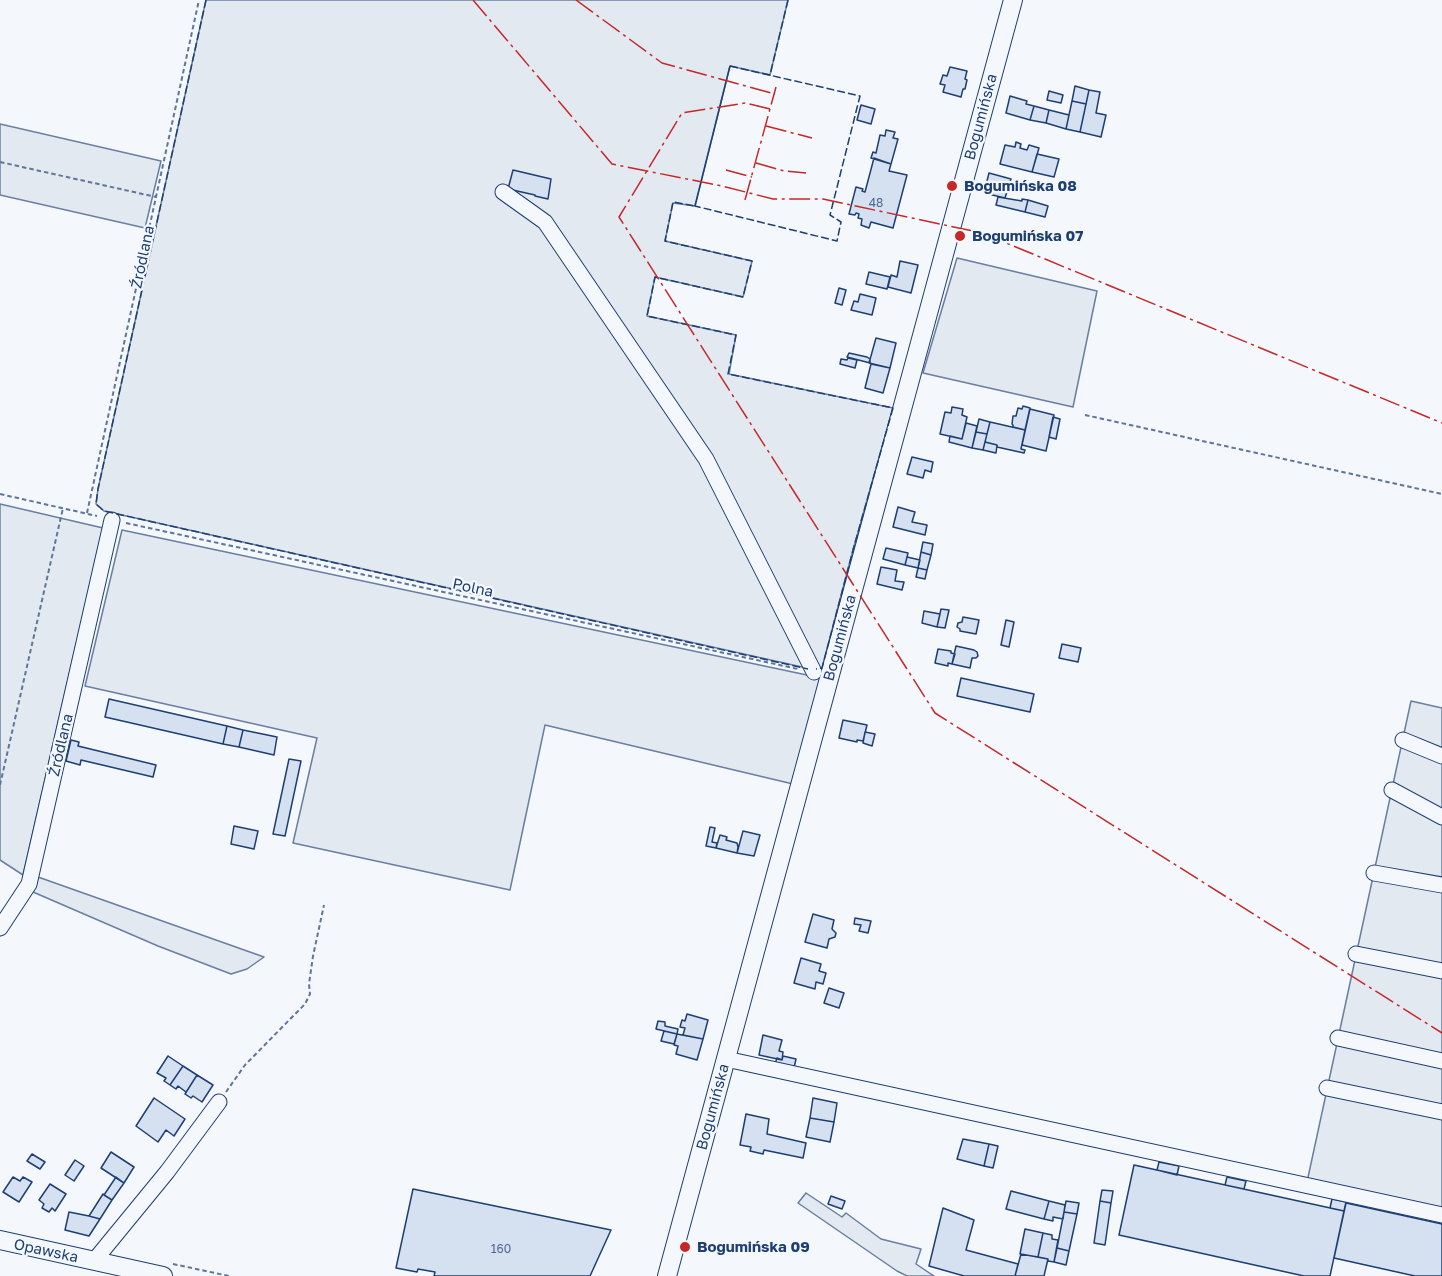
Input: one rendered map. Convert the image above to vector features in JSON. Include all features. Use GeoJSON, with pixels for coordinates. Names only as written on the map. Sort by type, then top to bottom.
{"type":"FeatureCollection","features":[{"type":"Feature","properties":{"kind":"main road","name":"Bogumińska"},"geometry":{"type":"LineString","coordinates":[[667,1276],[1013,0]]}},
{"type":"Feature","properties":{"kind":"main road","name":"Opawska"},"geometry":{"type":"LineString","coordinates":[[0,1240],[163,1276]]}},
{"type":"Feature","properties":{"kind":"street"},"geometry":{"type":"LineString","coordinates":[[503,192],[545,222],[706,459],[814,672]]}},
{"type":"Feature","properties":{"kind":"street","name":"Źródlana"},"geometry":{"type":"LineString","coordinates":[[0,928],[29,884],[112,520]]}},
{"type":"Feature","properties":{"kind":"street"},"geometry":{"type":"LineString","coordinates":[[1403,740],[1442,756]]}},
{"type":"Feature","properties":{"kind":"street"},"geometry":{"type":"LineString","coordinates":[[1392,790],[1442,817]]}},
{"type":"Feature","properties":{"kind":"street"},"geometry":{"type":"LineString","coordinates":[[1374,873],[1442,885]]}},
{"type":"Feature","properties":{"kind":"street"},"geometry":{"type":"LineString","coordinates":[[1356,954],[1442,971]]}},
{"type":"Feature","properties":{"kind":"street"},"geometry":{"type":"LineString","coordinates":[[1338,1038],[1442,1061]]}},
{"type":"Feature","properties":{"kind":"street"},"geometry":{"type":"LineString","coordinates":[[726,1059],[1442,1215]]}},
{"type":"Feature","properties":{"kind":"street"},"geometry":{"type":"LineString","coordinates":[[1327,1088],[1442,1112]]}},
{"type":"Feature","properties":{"kind":"street"},"geometry":{"type":"LineString","coordinates":[[94,1261],[219,1102]]}},
{"type":"Feature","properties":{"kind":"path","name":"Źródlana"},"geometry":{"type":"LineString","coordinates":[[63,508],[87,513],[199,0]]}},
{"type":"Feature","properties":{"kind":"path"},"geometry":{"type":"LineString","coordinates":[[0,162],[156,197]]}},
{"type":"Feature","properties":{"kind":"path"},"geometry":{"type":"LineString","coordinates":[[1085,415],[1442,494]]}},
{"type":"Feature","properties":{"kind":"path"},"geometry":{"type":"LineString","coordinates":[[0,494],[63,508],[0,785]]}},
{"type":"Feature","properties":{"kind":"path","name":"Polna"},"geometry":{"type":"LineString","coordinates":[[112,520],[814,672]]}},
{"type":"Feature","properties":{"kind":"path"},"geometry":{"type":"LineString","coordinates":[[219,1102],[245,1065],[305,1004],[310,994],[313,956],[324,905]]}},
{"type":"Feature","properties":{"kind":"shaded area"},"geometry":{"type":"Polygon","coordinates":[[[206,0],[788,0],[770,75],[730,66],[695,206],[673,203],[665,241],[752,261],[743,297],[655,277],[647,316],[736,335],[729,374],[893,408],[822,668],[811,669],[104,511],[96,504],[206,0]]]}},
{"type":"Feature","properties":{"kind":"shaded area"},"geometry":{"type":"Polygon","coordinates":[[[0,124],[161,161],[145,228],[0,195],[0,124]]]}},
{"type":"Feature","properties":{"kind":"shaded area"},"geometry":{"type":"Polygon","coordinates":[[[957,258],[1097,291],[1073,407],[923,373],[957,258]]]}},
{"type":"Feature","properties":{"kind":"shaded area"},"geometry":{"type":"Polygon","coordinates":[[[0,504],[103,528],[23,875],[0,860],[0,504]]]}},
{"type":"Feature","properties":{"kind":"shaded area"},"geometry":{"type":"Polygon","coordinates":[[[122,530],[821,678],[793,784],[545,725],[510,890],[293,843],[317,738],[85,686],[122,530]]]}},
{"type":"Feature","properties":{"kind":"shaded area"},"geometry":{"type":"Polygon","coordinates":[[[1411,701],[1442,708],[1442,1211],[1307,1182],[1411,701]]]}},
{"type":"Feature","properties":{"kind":"shaded area"},"geometry":{"type":"Polygon","coordinates":[[[38,877],[264,957],[247,969],[231,974],[158,946],[33,892],[38,877]]]}},
{"type":"Feature","properties":{"kind":"shaded area"},"geometry":{"type":"Polygon","coordinates":[[[806,1193],[842,1217],[846,1213],[881,1239],[921,1249],[916,1264],[934,1276],[907,1276],[897,1271],[798,1203],[806,1193]]]}},
{"type":"Feature","properties":{"kind":"building"},"geometry":{"type":"Polygon","coordinates":[[[950,67],[967,71],[965,89],[961,97],[943,92],[945,85],[940,84],[943,75],[947,76],[950,67]]]}},
{"type":"Feature","properties":{"kind":"building"},"geometry":{"type":"Polygon","coordinates":[[[1075,86],[1089,90],[1086,104],[1072,101],[1075,86]]]}},
{"type":"Feature","properties":{"kind":"building"},"geometry":{"type":"Polygon","coordinates":[[[1089,90],[1100,92],[1096,113],[1106,115],[1101,137],[1080,132],[1089,90]]]}},
{"type":"Feature","properties":{"kind":"building"},"geometry":{"type":"Polygon","coordinates":[[[1049,91],[1063,95],[1061,103],[1047,100],[1049,91]]]}},
{"type":"Feature","properties":{"kind":"building"},"geometry":{"type":"Polygon","coordinates":[[[1010,96],[1027,101],[1026,104],[1034,106],[1030,120],[1006,113],[1010,96]]]}},
{"type":"Feature","properties":{"kind":"building"},"geometry":{"type":"Polygon","coordinates":[[[1072,101],[1086,104],[1080,132],[1066,129],[1072,101]]]}},
{"type":"Feature","properties":{"kind":"building"},"geometry":{"type":"Polygon","coordinates":[[[861,105],[875,109],[871,124],[857,120],[861,105]]]}},
{"type":"Feature","properties":{"kind":"building"},"geometry":{"type":"Polygon","coordinates":[[[1034,106],[1049,110],[1046,123],[1030,120],[1034,106]]]}},
{"type":"Feature","properties":{"kind":"building"},"geometry":{"type":"Polygon","coordinates":[[[1049,110],[1069,115],[1066,129],[1046,123],[1049,110]]]}},
{"type":"Feature","properties":{"kind":"building"},"geometry":{"type":"Polygon","coordinates":[[[886,130],[895,132],[893,138],[898,139],[891,164],[871,158],[873,152],[876,153],[880,135],[885,136],[886,130]]]}},
{"type":"Feature","properties":{"kind":"building"},"geometry":{"type":"Polygon","coordinates":[[[1016,142],[1021,144],[1020,148],[1027,150],[1029,145],[1039,148],[1032,172],[1000,164],[1005,145],[1015,147],[1016,142]]]}},
{"type":"Feature","properties":{"kind":"building"},"geometry":{"type":"Polygon","coordinates":[[[1037,154],[1059,159],[1054,177],[1032,172],[1037,154]]]}},
{"type":"Feature","properties":{"kind":"building"},"geometry":{"type":"Polygon","coordinates":[[[874,158],[891,164],[889,171],[907,175],[893,228],[871,222],[869,228],[861,225],[862,219],[858,218],[859,214],[849,214],[856,187],[865,192],[874,158]]]}},
{"type":"Feature","properties":{"kind":"building"},"geometry":{"type":"Polygon","coordinates":[[[513,170],[551,179],[548,199],[508,189],[513,170]]]}},
{"type":"Feature","properties":{"kind":"building"},"geometry":{"type":"Polygon","coordinates":[[[989,173],[1011,179],[1005,198],[984,193],[989,173]]]}},
{"type":"Feature","properties":{"kind":"building"},"geometry":{"type":"Polygon","coordinates":[[[998,197],[1028,200],[1025,212],[996,205],[998,197]]]}},
{"type":"Feature","properties":{"kind":"building"},"geometry":{"type":"Polygon","coordinates":[[[1028,200],[1048,206],[1045,217],[1025,212],[1028,200]]]}},
{"type":"Feature","properties":{"kind":"building"},"geometry":{"type":"Polygon","coordinates":[[[900,261],[918,265],[911,293],[888,287],[891,275],[897,277],[900,261]]]}},
{"type":"Feature","properties":{"kind":"building"},"geometry":{"type":"Polygon","coordinates":[[[869,272],[890,277],[887,289],[866,284],[869,272]]]}},
{"type":"Feature","properties":{"kind":"building"},"geometry":{"type":"Polygon","coordinates":[[[839,288],[846,290],[842,305],[835,303],[839,288]]]}},
{"type":"Feature","properties":{"kind":"building"},"geometry":{"type":"Polygon","coordinates":[[[860,294],[876,298],[872,315],[851,310],[854,301],[858,302],[860,294]]]}},
{"type":"Feature","properties":{"kind":"building"},"geometry":{"type":"Polygon","coordinates":[[[876,338],[896,343],[890,368],[869,363],[876,338]]]}},
{"type":"Feature","properties":{"kind":"building"},"geometry":{"type":"Polygon","coordinates":[[[849,353],[867,357],[870,363],[847,357],[849,353]]]}},
{"type":"Feature","properties":{"kind":"building"},"geometry":{"type":"Polygon","coordinates":[[[848,358],[857,360],[855,368],[840,364],[841,359],[847,360],[848,358]]]}},
{"type":"Feature","properties":{"kind":"building"},"geometry":{"type":"Polygon","coordinates":[[[871,364],[890,368],[883,393],[865,388],[871,364]]]}},
{"type":"Feature","properties":{"kind":"building"},"geometry":{"type":"Polygon","coordinates":[[[1023,406],[1030,408],[1025,430],[1013,427],[1012,424],[1013,416],[1016,416],[1018,408],[1022,409],[1023,406]]]}},
{"type":"Feature","properties":{"kind":"building"},"geometry":{"type":"Polygon","coordinates":[[[952,407],[963,409],[962,415],[967,417],[962,439],[940,434],[945,412],[951,413],[952,407]]]}},
{"type":"Feature","properties":{"kind":"building"},"geometry":{"type":"Polygon","coordinates":[[[1030,409],[1054,415],[1046,451],[1022,445],[1030,409]]]}},
{"type":"Feature","properties":{"kind":"building"},"geometry":{"type":"Polygon","coordinates":[[[1053,417],[1060,419],[1056,439],[1049,437],[1053,417]]]}},
{"type":"Feature","properties":{"kind":"building"},"geometry":{"type":"Polygon","coordinates":[[[979,419],[990,422],[987,434],[976,432],[979,419]]]}},
{"type":"Feature","properties":{"kind":"building"},"geometry":{"type":"Polygon","coordinates":[[[990,422],[1025,430],[1021,449],[1025,450],[1024,453],[985,442],[990,422]]]}},
{"type":"Feature","properties":{"kind":"building"},"geometry":{"type":"Polygon","coordinates":[[[966,423],[977,426],[972,448],[949,442],[950,436],[962,439],[966,423]]]}},
{"type":"Feature","properties":{"kind":"building"},"geometry":{"type":"Polygon","coordinates":[[[976,432],[987,434],[983,450],[972,448],[976,432]]]}},
{"type":"Feature","properties":{"kind":"building"},"geometry":{"type":"Polygon","coordinates":[[[985,442],[997,445],[996,453],[983,450],[985,442]]]}},
{"type":"Feature","properties":{"kind":"building"},"geometry":{"type":"Polygon","coordinates":[[[912,457],[933,462],[931,472],[925,470],[923,478],[907,474],[912,457]]]}},
{"type":"Feature","properties":{"kind":"building"},"geometry":{"type":"Polygon","coordinates":[[[898,507],[915,512],[912,522],[927,525],[925,535],[893,527],[898,507]]]}},
{"type":"Feature","properties":{"kind":"building"},"geometry":{"type":"Polygon","coordinates":[[[923,542],[933,544],[931,555],[921,552],[923,542]]]}},
{"type":"Feature","properties":{"kind":"building"},"geometry":{"type":"Polygon","coordinates":[[[886,548],[908,553],[905,565],[883,559],[886,548]]]}},
{"type":"Feature","properties":{"kind":"building"},"geometry":{"type":"Polygon","coordinates":[[[921,552],[931,555],[927,570],[918,568],[921,552]]]}},
{"type":"Feature","properties":{"kind":"building"},"geometry":{"type":"Polygon","coordinates":[[[907,557],[920,560],[918,568],[905,565],[907,557]]]}},
{"type":"Feature","properties":{"kind":"building"},"geometry":{"type":"Polygon","coordinates":[[[881,567],[897,570],[895,581],[904,582],[902,590],[877,584],[881,567]]]}},
{"type":"Feature","properties":{"kind":"building"},"geometry":{"type":"Polygon","coordinates":[[[918,568],[927,570],[925,579],[916,577],[918,568]]]}},
{"type":"Feature","properties":{"kind":"building"},"geometry":{"type":"Polygon","coordinates":[[[941,609],[949,610],[945,628],[937,627],[941,609]]]}},
{"type":"Feature","properties":{"kind":"building"},"geometry":{"type":"Polygon","coordinates":[[[924,611],[940,614],[937,627],[922,623],[924,611]]]}},
{"type":"Feature","properties":{"kind":"building"},"geometry":{"type":"Polygon","coordinates":[[[963,617],[979,620],[976,634],[960,631],[957,627],[963,617]]]}},
{"type":"Feature","properties":{"kind":"building"},"geometry":{"type":"Polygon","coordinates":[[[1006,620],[1014,622],[1009,647],[1001,645],[1006,620]]]}},
{"type":"Feature","properties":{"kind":"building"},"geometry":{"type":"Polygon","coordinates":[[[1062,644],[1081,648],[1078,662],[1059,658],[1062,644]]]}},
{"type":"Feature","properties":{"kind":"building"},"geometry":{"type":"Polygon","coordinates":[[[956,646],[977,652],[978,656],[972,658],[970,668],[952,664],[956,646]]]}},
{"type":"Feature","properties":{"kind":"building"},"geometry":{"type":"Polygon","coordinates":[[[938,649],[955,654],[952,664],[948,663],[948,666],[935,663],[938,649]]]}},
{"type":"Feature","properties":{"kind":"building"},"geometry":{"type":"Polygon","coordinates":[[[961,678],[1034,694],[1030,712],[957,696],[961,678]]]}},
{"type":"Feature","properties":{"kind":"building"},"geometry":{"type":"Polygon","coordinates":[[[109,699],[227,726],[223,744],[105,717],[109,699]]]}},
{"type":"Feature","properties":{"kind":"building"},"geometry":{"type":"Polygon","coordinates":[[[843,720],[867,725],[863,741],[839,738],[843,720]]]}},
{"type":"Feature","properties":{"kind":"building"},"geometry":{"type":"Polygon","coordinates":[[[227,726],[243,730],[239,747],[223,744],[227,726]]]}},
{"type":"Feature","properties":{"kind":"building"},"geometry":{"type":"Polygon","coordinates":[[[243,730],[277,737],[274,755],[239,747],[243,730]]]}},
{"type":"Feature","properties":{"kind":"building"},"geometry":{"type":"Polygon","coordinates":[[[865,732],[875,734],[872,746],[863,743],[865,732]]]}},
{"type":"Feature","properties":{"kind":"building"},"geometry":{"type":"Polygon","coordinates":[[[71,740],[79,742],[78,746],[156,765],[153,777],[81,760],[80,765],[66,761],[71,740]]]}},
{"type":"Feature","properties":{"kind":"building"},"geometry":{"type":"Polygon","coordinates":[[[289,759],[301,761],[285,836],[273,834],[289,759]]]}},
{"type":"Feature","properties":{"kind":"building"},"geometry":{"type":"Polygon","coordinates":[[[234,826],[258,831],[254,849],[231,844],[234,826]]]}},
{"type":"Feature","properties":{"kind":"building"},"geometry":{"type":"Polygon","coordinates":[[[710,827],[715,828],[712,842],[717,843],[716,848],[706,846],[710,827]]]}},
{"type":"Feature","properties":{"kind":"building"},"geometry":{"type":"Polygon","coordinates":[[[743,831],[760,835],[754,856],[737,853],[743,831]]]}},
{"type":"Feature","properties":{"kind":"building"},"geometry":{"type":"Polygon","coordinates":[[[720,835],[727,837],[726,840],[737,843],[737,853],[716,848],[720,835]]]}},
{"type":"Feature","properties":{"kind":"building"},"geometry":{"type":"Polygon","coordinates":[[[813,914],[834,920],[832,929],[836,933],[835,937],[829,939],[827,948],[805,942],[813,914]]]}},
{"type":"Feature","properties":{"kind":"building"},"geometry":{"type":"Polygon","coordinates":[[[855,918],[871,921],[868,933],[859,931],[861,925],[854,924],[855,918]]]}},
{"type":"Feature","properties":{"kind":"building"},"geometry":{"type":"Polygon","coordinates":[[[801,958],[821,964],[819,971],[826,973],[823,984],[816,982],[815,989],[794,983],[801,958]]]}},
{"type":"Feature","properties":{"kind":"building"},"geometry":{"type":"Polygon","coordinates":[[[829,988],[844,993],[839,1008],[824,1003],[829,988]]]}},
{"type":"Feature","properties":{"kind":"building"},"geometry":{"type":"Polygon","coordinates":[[[687,1014],[708,1020],[703,1039],[683,1035],[685,1028],[680,1027],[687,1014]]]}},
{"type":"Feature","properties":{"kind":"building"},"geometry":{"type":"Polygon","coordinates":[[[658,1021],[665,1022],[665,1026],[678,1029],[677,1034],[656,1029],[658,1021]]]}},
{"type":"Feature","properties":{"kind":"building"},"geometry":{"type":"Polygon","coordinates":[[[664,1031],[677,1034],[674,1044],[661,1041],[664,1031]]]}},
{"type":"Feature","properties":{"kind":"building"},"geometry":{"type":"Polygon","coordinates":[[[677,1034],[703,1039],[697,1060],[676,1054],[678,1046],[674,1045],[677,1034]]]}},
{"type":"Feature","properties":{"kind":"building"},"geometry":{"type":"Polygon","coordinates":[[[763,1035],[782,1040],[779,1051],[783,1052],[782,1060],[759,1055],[763,1035]]]}},
{"type":"Feature","properties":{"kind":"building"},"geometry":{"type":"Polygon","coordinates":[[[168,1056],[183,1066],[170,1085],[164,1081],[166,1078],[157,1073],[168,1056]]]}},
{"type":"Feature","properties":{"kind":"building"},"geometry":{"type":"Polygon","coordinates":[[[783,1056],[796,1059],[794,1068],[775,1064],[777,1058],[782,1060],[783,1056]]]}},
{"type":"Feature","properties":{"kind":"building"},"geometry":{"type":"Polygon","coordinates":[[[183,1066],[197,1075],[185,1094],[186,1092],[178,1086],[176,1089],[170,1085],[183,1066]]]}},
{"type":"Feature","properties":{"kind":"building"},"geometry":{"type":"Polygon","coordinates":[[[197,1075],[213,1085],[202,1102],[185,1094],[197,1075]]]}},
{"type":"Feature","properties":{"kind":"building"},"geometry":{"type":"Polygon","coordinates":[[[154,1098],[185,1119],[174,1136],[166,1130],[158,1142],[136,1126],[154,1098]]]}},
{"type":"Feature","properties":{"kind":"building"},"geometry":{"type":"Polygon","coordinates":[[[813,1098],[837,1103],[834,1122],[810,1118],[813,1098]]]}},
{"type":"Feature","properties":{"kind":"building"},"geometry":{"type":"Polygon","coordinates":[[[746,1114],[769,1119],[767,1134],[806,1143],[803,1158],[764,1150],[763,1154],[750,1151],[751,1147],[740,1145],[746,1114]]]}},
{"type":"Feature","properties":{"kind":"building"},"geometry":{"type":"Polygon","coordinates":[[[810,1118],[834,1122],[830,1142],[806,1137],[810,1118]]]}},
{"type":"Feature","properties":{"kind":"building"},"geometry":{"type":"Polygon","coordinates":[[[963,1139],[989,1144],[984,1166],[957,1159],[963,1139]]]}},
{"type":"Feature","properties":{"kind":"building"},"geometry":{"type":"Polygon","coordinates":[[[989,1144],[998,1146],[993,1168],[984,1166],[989,1144]]]}},
{"type":"Feature","properties":{"kind":"building"},"geometry":{"type":"Polygon","coordinates":[[[111,1152],[134,1167],[124,1183],[101,1168],[111,1152]]]}},
{"type":"Feature","properties":{"kind":"building"},"geometry":{"type":"Polygon","coordinates":[[[32,1154],[45,1162],[40,1169],[27,1161],[32,1154]]]}},
{"type":"Feature","properties":{"kind":"building"},"geometry":{"type":"Polygon","coordinates":[[[75,1160],[84,1166],[74,1181],[65,1175],[75,1160]]]}},
{"type":"Feature","properties":{"kind":"building"},"geometry":{"type":"Polygon","coordinates":[[[1159,1162],[1179,1166],[1177,1175],[1157,1170],[1159,1162]]]}},
{"type":"Feature","properties":{"kind":"building"},"geometry":{"type":"Polygon","coordinates":[[[1134,1165],[1344,1211],[1330,1276],[1304,1276],[1119,1235],[1134,1165]]]}},
{"type":"Feature","properties":{"kind":"building"},"geometry":{"type":"Polygon","coordinates":[[[13,1177],[20,1181],[23,1177],[32,1182],[19,1202],[3,1192],[13,1177]]]}},
{"type":"Feature","properties":{"kind":"building"},"geometry":{"type":"Polygon","coordinates":[[[116,1177],[124,1183],[112,1200],[104,1195],[116,1177]]]}},
{"type":"Feature","properties":{"kind":"building"},"geometry":{"type":"Polygon","coordinates":[[[1227,1177],[1246,1181],[1244,1189],[1225,1185],[1227,1177]]]}},
{"type":"Feature","properties":{"kind":"building"},"geometry":{"type":"Polygon","coordinates":[[[50,1184],[66,1194],[55,1211],[52,1208],[49,1212],[42,1208],[44,1204],[39,1200],[50,1184]]]}},
{"type":"Feature","properties":{"kind":"building"},"geometry":{"type":"Polygon","coordinates":[[[413,1189],[611,1230],[590,1276],[434,1276],[435,1272],[418,1269],[417,1272],[396,1268],[413,1189]]]}},
{"type":"Feature","properties":{"kind":"building"},"geometry":{"type":"Polygon","coordinates":[[[1102,1190],[1113,1191],[1111,1203],[1100,1201],[1102,1190]]]}},
{"type":"Feature","properties":{"kind":"building"},"geometry":{"type":"Polygon","coordinates":[[[1011,1191],[1049,1201],[1044,1219],[1006,1209],[1011,1191]]]}},
{"type":"Feature","properties":{"kind":"building"},"geometry":{"type":"Polygon","coordinates":[[[103,1194],[112,1200],[100,1219],[89,1216],[103,1194]]]}},
{"type":"Feature","properties":{"kind":"building"},"geometry":{"type":"Polygon","coordinates":[[[831,1196],[845,1201],[842,1209],[828,1204],[831,1196]]]}},
{"type":"Feature","properties":{"kind":"building"},"geometry":{"type":"Polygon","coordinates":[[[1332,1199],[1346,1202],[1344,1211],[1330,1208],[1332,1199]]]}},
{"type":"Feature","properties":{"kind":"building"},"geometry":{"type":"Polygon","coordinates":[[[1049,1201],[1065,1205],[1063,1219],[1053,1217],[1053,1221],[1044,1219],[1049,1201]]]}},
{"type":"Feature","properties":{"kind":"building"},"geometry":{"type":"Polygon","coordinates":[[[1066,1201],[1079,1203],[1077,1214],[1064,1212],[1066,1201]]]}},
{"type":"Feature","properties":{"kind":"building"},"geometry":{"type":"Polygon","coordinates":[[[1100,1201],[1111,1203],[1105,1245],[1094,1243],[1100,1201]]]}},
{"type":"Feature","properties":{"kind":"building"},"geometry":{"type":"Polygon","coordinates":[[[1346,1203],[1442,1224],[1442,1276],[1415,1276],[1334,1258],[1346,1203]]]}},
{"type":"Feature","properties":{"kind":"building"},"geometry":{"type":"Polygon","coordinates":[[[943,1208],[974,1220],[966,1250],[1018,1264],[1015,1276],[964,1276],[929,1266],[943,1208]]]}},
{"type":"Feature","properties":{"kind":"building"},"geometry":{"type":"Polygon","coordinates":[[[69,1212],[100,1219],[89,1236],[65,1230],[69,1212]]]}},
{"type":"Feature","properties":{"kind":"building"},"geometry":{"type":"Polygon","coordinates":[[[1064,1212],[1077,1214],[1069,1251],[1057,1248],[1064,1212]]]}},
{"type":"Feature","properties":{"kind":"building"},"geometry":{"type":"Polygon","coordinates":[[[1025,1229],[1043,1233],[1038,1257],[1020,1254],[1025,1229]]]}},
{"type":"Feature","properties":{"kind":"building"},"geometry":{"type":"Polygon","coordinates":[[[1043,1233],[1052,1235],[1052,1239],[1058,1240],[1054,1262],[1038,1257],[1043,1233]]]}},
{"type":"Feature","properties":{"kind":"building"},"geometry":{"type":"Polygon","coordinates":[[[1057,1248],[1069,1251],[1066,1265],[1054,1262],[1057,1248]]]}},
{"type":"Feature","properties":{"kind":"building"},"geometry":{"type":"Polygon","coordinates":[[[1021,1254],[1048,1259],[1044,1276],[1015,1276],[1021,1254]]]}},
{"type":"Feature","properties":{"kind":"fence"},"geometry":{"type":"LineString","coordinates":[[206,0],[96,504],[104,511],[808,669]]}},
{"type":"Feature","properties":{"kind":"fence"},"geometry":{"type":"LineString","coordinates":[[788,0],[770,75],[730,66],[695,206],[673,202],[665,241],[752,261],[743,297],[655,277],[647,316],[736,335],[728,374],[893,408],[822,668],[816,669]]}},
{"type":"Feature","properties":{"kind":"fence"},"geometry":{"type":"LineString","coordinates":[[730,66],[860,96],[830,215],[841,222],[837,241],[695,206],[730,66]]}},
{"type":"Feature","properties":{"kind":"power"},"geometry":{"type":"LineString","coordinates":[[473,0],[612,164],[722,186],[773,199],[823,199],[982,233],[1442,423]]}},
{"type":"Feature","properties":{"kind":"power"},"geometry":{"type":"LineString","coordinates":[[576,0],[662,63],[775,94]]}},
{"type":"Feature","properties":{"kind":"power"},"geometry":{"type":"LineString","coordinates":[[745,200],[776,87]]}},
{"type":"Feature","properties":{"kind":"power"},"geometry":{"type":"LineString","coordinates":[[770,109],[745,103],[682,113],[619,217],[935,713],[1442,1033]]}},
{"type":"Feature","properties":{"kind":"power"},"geometry":{"type":"LineString","coordinates":[[766,126],[812,138]]}},
{"type":"Feature","properties":{"kind":"power"},"geometry":{"type":"LineString","coordinates":[[756,163],[784,171],[806,173]]}},
{"type":"Feature","properties":{"kind":"power"},"geometry":{"type":"LineString","coordinates":[[726,170],[752,177]]}},
{"type":"Feature","properties":{"kind":"place","name":"Bogumińska 08"},"geometry":{"type":"Point","coordinates":[952,186]}},
{"type":"Feature","properties":{"kind":"place","name":"Bogumińska 07"},"geometry":{"type":"Point","coordinates":[960,236]}},
{"type":"Feature","properties":{"kind":"place","name":"Bogumińska 09"},"geometry":{"type":"Point","coordinates":[685,1247]}}]}
